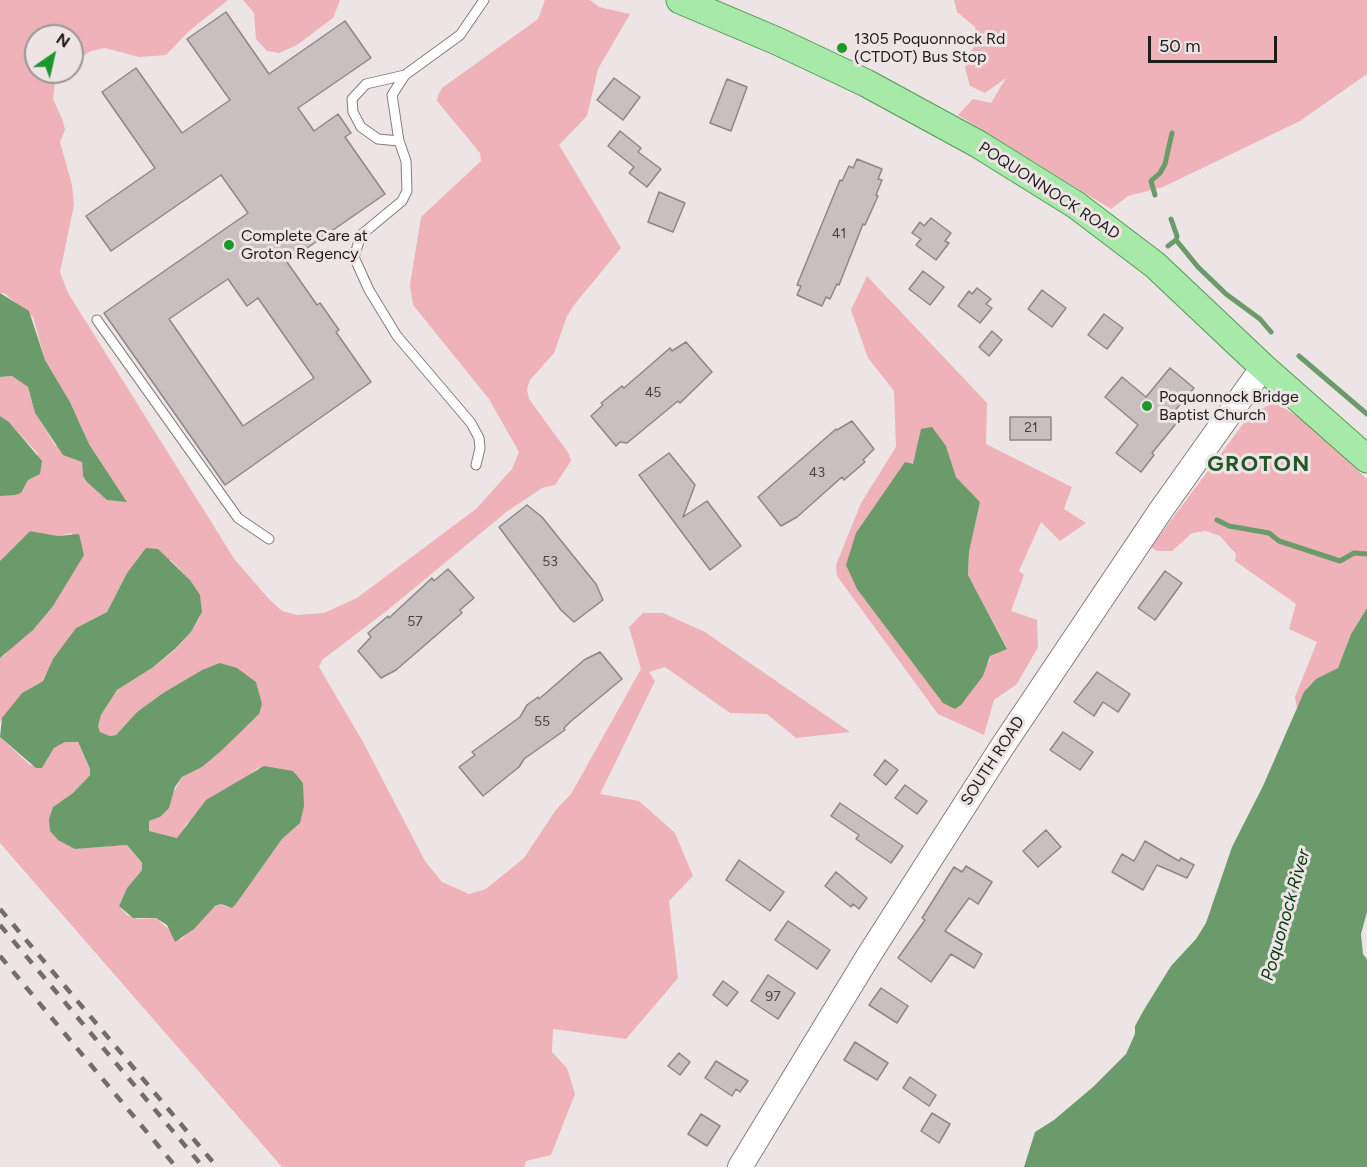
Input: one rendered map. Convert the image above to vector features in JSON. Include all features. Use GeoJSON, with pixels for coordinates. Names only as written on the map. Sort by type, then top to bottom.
{"type":"FeatureCollection","features":[{"type":"Feature","properties":{"kind":"main road","name":"POQUONNOCK ROAD"},"geometry":{"type":"LineString","coordinates":[[680,0],[792,47],[866,83],[978,144],[1100,222],[1155,265],[1263,367],[1367,459]]}},
{"type":"Feature","properties":{"kind":"main road","name":"SOUTH ROAD"},"geometry":{"type":"LineString","coordinates":[[740,1167],[868,956],[1002,747],[1161,510],[1263,367]]}},
{"type":"Feature","properties":{"kind":"lane"},"geometry":{"type":"LineString","coordinates":[[476,465],[480,448],[479,438],[471,423],[397,336],[369,290],[354,257],[361,235],[402,201],[407,191],[406,161],[399,141],[392,96],[405,75],[460,35],[484,0]]}},
{"type":"Feature","properties":{"kind":"lane"},"geometry":{"type":"LineString","coordinates":[[399,141],[384,140],[369,134],[356,120],[352,99],[366,84],[405,75]]}},
{"type":"Feature","properties":{"kind":"lane"},"geometry":{"type":"LineString","coordinates":[[97,320],[238,518],[269,539]]}},
{"type":"Feature","properties":{"kind":"shaded area"},"geometry":{"type":"Polygon","coordinates":[[[0,0],[228,0],[189,31],[166,55],[139,57],[105,48],[91,51],[84,55],[84,24],[24,24],[24,84],[55,84],[53,99],[65,130],[60,142],[72,185],[74,205],[60,272],[68,293],[235,560],[282,611],[297,615],[324,613],[357,598],[476,509],[512,469],[519,452],[489,399],[413,305],[410,285],[421,217],[481,161],[480,153],[437,101],[438,95],[442,88],[538,19],[545,0],[590,0],[599,7],[630,14],[598,69],[587,116],[559,145],[621,248],[574,305],[567,316],[554,353],[530,380],[527,389],[529,399],[569,454],[571,461],[555,485],[542,488],[505,513],[389,609],[322,660],[319,667],[363,742],[425,861],[442,882],[469,894],[486,889],[524,858],[555,811],[571,794],[641,669],[629,627],[643,613],[663,613],[705,632],[850,732],[796,738],[767,714],[730,713],[665,667],[649,672],[655,681],[600,794],[639,801],[675,833],[693,876],[669,901],[678,978],[626,1039],[553,1029],[552,1052],[567,1068],[575,1094],[551,1155],[526,1161],[524,1167],[282,1167],[0,843],[0,737],[30,765],[42,768],[54,748],[65,742],[77,741],[90,769],[90,775],[73,793],[53,807],[75,849],[127,845],[142,864],[142,870],[127,888],[119,906],[127,915],[138,919],[156,918],[181,940],[210,909],[221,904],[226,907],[236,904],[282,839],[300,823],[258,768],[186,824],[177,838],[149,831],[149,821],[160,817],[182,777],[202,767],[259,714],[202,670],[163,693],[137,712],[116,735],[110,736],[100,732],[98,726],[101,715],[117,690],[175,650],[191,632],[200,617],[201,600],[190,580],[171,560],[127,573],[107,612],[76,628],[42,681],[22,693],[0,722],[0,658],[5,655],[72,533],[58,536],[30,531],[0,561],[0,496],[21,493],[27,480],[33,476],[38,454],[9,422],[0,416],[0,377],[12,376],[28,387],[35,413],[55,445],[82,462],[83,476],[127,502],[89,444],[70,402],[45,360],[33,317],[4,293],[0,293],[0,0]]]}},
{"type":"Feature","properties":{"kind":"shaded area"},"geometry":{"type":"Polygon","coordinates":[[[243,0],[340,0],[333,18],[297,45],[279,53],[267,51],[256,39],[254,13],[243,0]]]}},
{"type":"Feature","properties":{"kind":"shaded area"},"geometry":{"type":"Polygon","coordinates":[[[954,0],[1367,0],[1367,74],[1300,121],[1163,187],[1128,196],[1111,209],[958,115],[973,99],[991,103],[1006,78],[985,93],[970,86],[965,68],[970,52],[977,43],[975,27],[957,12],[954,0]]]}},
{"type":"Feature","properties":{"kind":"shaded area"},"geometry":{"type":"Polygon","coordinates":[[[867,276],[987,403],[986,444],[1072,487],[1064,509],[1086,523],[1060,541],[1041,522],[1019,571],[1024,575],[1011,611],[1037,620],[1038,647],[1017,684],[994,700],[984,735],[938,714],[837,576],[836,565],[861,503],[896,447],[894,391],[868,358],[851,310],[867,276]],[[946,446],[913,464],[989,663],[990,656],[1007,648],[968,575],[969,552],[980,502],[956,477],[946,446]]]}},
{"type":"Feature","properties":{"kind":"shaded area"},"geometry":{"type":"Polygon","coordinates":[[[1274,402],[1304,420],[1367,479],[1367,608],[1351,634],[1338,668],[1310,685],[1297,708],[1295,697],[1317,642],[1289,629],[1296,604],[1235,561],[1236,554],[1220,536],[1206,531],[1192,533],[1172,551],[1157,551],[1151,547],[1249,416],[1274,402]]]}},
{"type":"Feature","properties":{"kind":"water"},"geometry":{"type":"Polygon","coordinates":[[[0,293],[29,311],[45,360],[70,402],[89,444],[127,502],[107,500],[87,482],[83,476],[82,462],[63,455],[35,413],[28,387],[12,376],[0,377],[0,293]]]}},
{"type":"Feature","properties":{"kind":"water"},"geometry":{"type":"Polygon","coordinates":[[[0,416],[9,422],[42,461],[40,474],[28,480],[21,493],[15,495],[0,496],[0,416]]]}},
{"type":"Feature","properties":{"kind":"water"},"geometry":{"type":"Polygon","coordinates":[[[932,427],[946,446],[956,477],[980,502],[969,552],[968,575],[1007,649],[990,656],[983,676],[961,705],[955,709],[943,703],[857,589],[846,565],[856,533],[905,462],[913,464],[921,429],[932,427]]]}},
{"type":"Feature","properties":{"kind":"water"},"geometry":{"type":"Polygon","coordinates":[[[30,531],[58,536],[79,534],[84,555],[53,606],[33,630],[0,658],[0,561],[30,531]]]}},
{"type":"Feature","properties":{"kind":"water"},"geometry":{"type":"Polygon","coordinates":[[[146,548],[158,549],[190,580],[200,595],[202,612],[191,632],[175,649],[152,668],[117,690],[101,715],[98,726],[100,732],[110,736],[116,735],[137,712],[163,693],[202,670],[220,663],[237,668],[256,682],[262,704],[259,714],[221,751],[202,767],[182,777],[175,787],[169,808],[160,817],[149,821],[149,831],[177,838],[206,800],[264,766],[293,771],[303,783],[304,806],[300,823],[282,839],[236,904],[232,908],[221,904],[215,906],[194,929],[175,942],[167,925],[156,918],[133,918],[119,906],[127,888],[142,870],[142,863],[127,845],[75,849],[58,840],[50,831],[49,819],[53,807],[73,793],[90,775],[90,769],[78,742],[65,742],[54,748],[42,768],[36,768],[0,737],[2,718],[22,693],[43,681],[53,659],[76,628],[107,612],[127,573],[146,548]]]}},
{"type":"Feature","properties":{"kind":"water","name":"Poquonock River"},"geometry":{"type":"Polygon","coordinates":[[[1367,608],[1367,912],[1361,934],[1363,954],[1367,959],[1367,1167],[1024,1167],[1035,1132],[1054,1120],[1093,1087],[1126,1054],[1135,1034],[1135,1026],[1145,1008],[1171,966],[1196,939],[1206,923],[1232,847],[1263,786],[1304,692],[1316,679],[1338,668],[1351,634],[1367,608]]]}},
{"type":"Feature","properties":{"kind":"building","name":"Complete Care at Groton Regency"},"geometry":{"type":"Polygon","coordinates":[[[226,12],[269,74],[345,21],[371,58],[298,108],[314,131],[338,114],[351,133],[345,137],[385,194],[287,262],[317,305],[320,303],[339,330],[336,332],[371,382],[225,485],[104,313],[248,213],[221,175],[111,251],[86,216],[155,168],[102,92],[136,68],[182,133],[230,100],[187,39],[226,12]],[[228,279],[169,319],[243,426],[314,378],[258,298],[247,306],[228,279]]]}},
{"type":"Feature","properties":{"kind":"building"},"geometry":{"type":"Polygon","coordinates":[[[614,78],[640,97],[623,120],[597,100],[614,78]]]}},
{"type":"Feature","properties":{"kind":"building"},"geometry":{"type":"Polygon","coordinates":[[[727,79],[747,87],[731,131],[710,123],[727,79]]]}},
{"type":"Feature","properties":{"kind":"building"},"geometry":{"type":"Polygon","coordinates":[[[620,131],[641,148],[638,152],[661,169],[647,187],[629,173],[634,167],[608,146],[620,131]]]}},
{"type":"Feature","properties":{"kind":"building"},"geometry":{"type":"Polygon","coordinates":[[[857,159],[882,169],[878,179],[882,180],[876,195],[878,196],[865,225],[863,224],[839,285],[837,284],[830,299],[826,297],[822,306],[797,295],[801,286],[797,285],[840,180],[842,181],[849,166],[853,168],[857,159]]]}},
{"type":"Feature","properties":{"kind":"building"},"geometry":{"type":"Polygon","coordinates":[[[659,192],[685,203],[673,232],[648,222],[659,192]]]}},
{"type":"Feature","properties":{"kind":"building"},"geometry":{"type":"Polygon","coordinates":[[[931,218],[951,233],[945,241],[949,243],[936,260],[916,245],[921,239],[912,233],[920,222],[924,226],[931,218]]]}},
{"type":"Feature","properties":{"kind":"building"},"geometry":{"type":"Polygon","coordinates":[[[923,271],[944,287],[930,305],[909,289],[923,271]]]}},
{"type":"Feature","properties":{"kind":"building"},"geometry":{"type":"Polygon","coordinates":[[[977,288],[991,299],[986,304],[992,308],[980,323],[958,306],[969,291],[972,294],[977,288]]]}},
{"type":"Feature","properties":{"kind":"building"},"geometry":{"type":"Polygon","coordinates":[[[1042,290],[1066,308],[1052,327],[1028,309],[1042,290]]]}},
{"type":"Feature","properties":{"kind":"building"},"geometry":{"type":"Polygon","coordinates":[[[1104,314],[1123,328],[1107,349],[1088,335],[1104,314]]]}},
{"type":"Feature","properties":{"kind":"building"},"geometry":{"type":"Polygon","coordinates":[[[992,331],[1002,340],[989,356],[979,347],[992,331]]]}},
{"type":"Feature","properties":{"kind":"building"},"geometry":{"type":"Polygon","coordinates":[[[686,342],[712,372],[680,403],[678,401],[627,443],[620,442],[616,446],[591,416],[603,405],[601,403],[622,386],[624,388],[670,348],[672,351],[686,342]]]}},
{"type":"Feature","properties":{"kind":"building","name":"Poquonnock Bridge Baptist Church"},"geometry":{"type":"Polygon","coordinates":[[[1170,368],[1194,388],[1172,414],[1179,420],[1152,453],[1154,455],[1141,472],[1116,453],[1138,425],[1105,397],[1122,377],[1146,397],[1170,368]]]}},
{"type":"Feature","properties":{"kind":"building"},"geometry":{"type":"Polygon","coordinates":[[[1010,417],[1051,417],[1051,440],[1010,440],[1010,417]]]}},
{"type":"Feature","properties":{"kind":"building"},"geometry":{"type":"Polygon","coordinates":[[[852,421],[874,449],[863,460],[865,462],[844,480],[842,477],[797,517],[781,526],[758,497],[836,429],[852,421]]]}},
{"type":"Feature","properties":{"kind":"building"},"geometry":{"type":"Polygon","coordinates":[[[669,453],[695,485],[683,517],[707,501],[741,546],[710,570],[639,475],[669,453]]]}},
{"type":"Feature","properties":{"kind":"building"},"geometry":{"type":"Polygon","coordinates":[[[527,505],[542,517],[596,584],[603,600],[574,622],[561,610],[499,527],[527,505]]]}},
{"type":"Feature","properties":{"kind":"building"},"geometry":{"type":"Polygon","coordinates":[[[448,569],[474,598],[460,610],[462,613],[396,670],[381,678],[358,651],[371,637],[368,633],[388,616],[389,618],[432,578],[434,581],[448,569]]]}},
{"type":"Feature","properties":{"kind":"building"},"geometry":{"type":"Polygon","coordinates":[[[1165,571],[1182,583],[1155,620],[1138,608],[1165,571]]]}},
{"type":"Feature","properties":{"kind":"building"},"geometry":{"type":"Polygon","coordinates":[[[600,652],[622,679],[570,722],[564,728],[565,730],[524,759],[519,767],[483,796],[459,767],[475,755],[472,752],[520,717],[527,705],[538,697],[539,699],[584,660],[600,652]]]}},
{"type":"Feature","properties":{"kind":"building"},"geometry":{"type":"Polygon","coordinates":[[[1097,672],[1130,694],[1118,712],[1103,702],[1094,716],[1074,702],[1097,672]]]}},
{"type":"Feature","properties":{"kind":"building"},"geometry":{"type":"Polygon","coordinates":[[[1063,732],[1093,752],[1080,770],[1050,750],[1063,732]]]}},
{"type":"Feature","properties":{"kind":"building"},"geometry":{"type":"Polygon","coordinates":[[[885,760],[898,770],[886,785],[874,775],[885,760]]]}},
{"type":"Feature","properties":{"kind":"building"},"geometry":{"type":"Polygon","coordinates":[[[905,785],[927,801],[917,814],[895,798],[905,785]]]}},
{"type":"Feature","properties":{"kind":"building"},"geometry":{"type":"Polygon","coordinates":[[[840,803],[903,846],[891,863],[856,839],[859,835],[831,816],[840,803]]]}},
{"type":"Feature","properties":{"kind":"building"},"geometry":{"type":"Polygon","coordinates":[[[1046,830],[1061,847],[1038,867],[1023,851],[1046,830]]]}},
{"type":"Feature","properties":{"kind":"building"},"geometry":{"type":"Polygon","coordinates":[[[1145,841],[1179,861],[1181,858],[1194,865],[1187,878],[1157,865],[1143,890],[1112,872],[1122,854],[1134,861],[1145,841]]]}},
{"type":"Feature","properties":{"kind":"building"},"geometry":{"type":"Polygon","coordinates":[[[739,860],[784,892],[770,911],[726,880],[739,860]]]}},
{"type":"Feature","properties":{"kind":"building"},"geometry":{"type":"Polygon","coordinates":[[[966,866],[992,882],[978,904],[969,898],[945,931],[982,954],[974,968],[951,954],[931,982],[898,958],[925,920],[922,918],[954,867],[962,872],[966,866]]]}},
{"type":"Feature","properties":{"kind":"building"},"geometry":{"type":"Polygon","coordinates":[[[836,872],[867,898],[859,909],[853,904],[851,907],[825,886],[836,872]]]}},
{"type":"Feature","properties":{"kind":"building"},"geometry":{"type":"Polygon","coordinates":[[[788,921],[830,950],[817,969],[775,940],[788,921]]]}},
{"type":"Feature","properties":{"kind":"building"},"geometry":{"type":"Polygon","coordinates":[[[768,975],[795,993],[778,1019],[751,1001],[768,975]]]}},
{"type":"Feature","properties":{"kind":"building"},"geometry":{"type":"Polygon","coordinates":[[[723,981],[738,992],[727,1006],[713,995],[723,981]]]}},
{"type":"Feature","properties":{"kind":"building"},"geometry":{"type":"Polygon","coordinates":[[[881,988],[908,1006],[897,1023],[869,1005],[881,988]]]}},
{"type":"Feature","properties":{"kind":"building"},"geometry":{"type":"Polygon","coordinates":[[[855,1042],[888,1063],[877,1080],[844,1060],[855,1042]]]}},
{"type":"Feature","properties":{"kind":"building"},"geometry":{"type":"Polygon","coordinates":[[[679,1053],[690,1062],[680,1075],[668,1066],[679,1053]]]}},
{"type":"Feature","properties":{"kind":"building"},"geometry":{"type":"Polygon","coordinates":[[[716,1061],[748,1081],[740,1092],[736,1089],[732,1096],[705,1078],[716,1061]]]}},
{"type":"Feature","properties":{"kind":"building"},"geometry":{"type":"Polygon","coordinates":[[[910,1077],[936,1095],[929,1106],[903,1088],[910,1077]]]}},
{"type":"Feature","properties":{"kind":"building"},"geometry":{"type":"Polygon","coordinates":[[[932,1113],[950,1124],[939,1143],[921,1131],[932,1113]]]}},
{"type":"Feature","properties":{"kind":"building"},"geometry":{"type":"Polygon","coordinates":[[[701,1114],[720,1126],[707,1146],[688,1134],[701,1114]]]}},
{"type":"Feature","properties":{"kind":"waterway"},"geometry":{"type":"LineString","coordinates":[[1155,195],[1151,181],[1160,173],[1165,164],[1172,133]]}},
{"type":"Feature","properties":{"kind":"waterway"},"geometry":{"type":"LineString","coordinates":[[1171,219],[1177,236],[1176,240],[1198,267],[1226,294],[1260,319],[1271,332]]}},
{"type":"Feature","properties":{"kind":"waterway"},"geometry":{"type":"LineString","coordinates":[[1168,246],[1176,240]]}},
{"type":"Feature","properties":{"kind":"waterway"},"geometry":{"type":"LineString","coordinates":[[1299,356],[1367,414]]}},
{"type":"Feature","properties":{"kind":"waterway"},"geometry":{"type":"LineString","coordinates":[[1217,520],[1229,526],[1269,533],[1279,541],[1340,561],[1354,553],[1367,554]]}},
{"type":"Feature","properties":{"kind":"railway"},"geometry":{"type":"LineString","coordinates":[[0,909],[217,1167]]}},
{"type":"Feature","properties":{"kind":"railway"},"geometry":{"type":"LineString","coordinates":[[0,925],[203,1167]]}},
{"type":"Feature","properties":{"kind":"railway"},"geometry":{"type":"LineString","coordinates":[[0,956],[176,1167]]}},
{"type":"Feature","properties":{"kind":"place","name":"1305 Poquonnock Rd (CTDOT) Bus Stop"},"geometry":{"type":"Point","coordinates":[842,48]}},
{"type":"Feature","properties":{"kind":"place","name":"Complete Care at Groton Regency"},"geometry":{"type":"Point","coordinates":[229,245]}},
{"type":"Feature","properties":{"kind":"place","name":"Poquonnock Bridge Baptist Church"},"geometry":{"type":"Point","coordinates":[1147,406]}},
{"type":"Feature","properties":{"kind":"district","name":"GROTON"},"geometry":{"type":"Point","coordinates":[1259,465]}}]}
